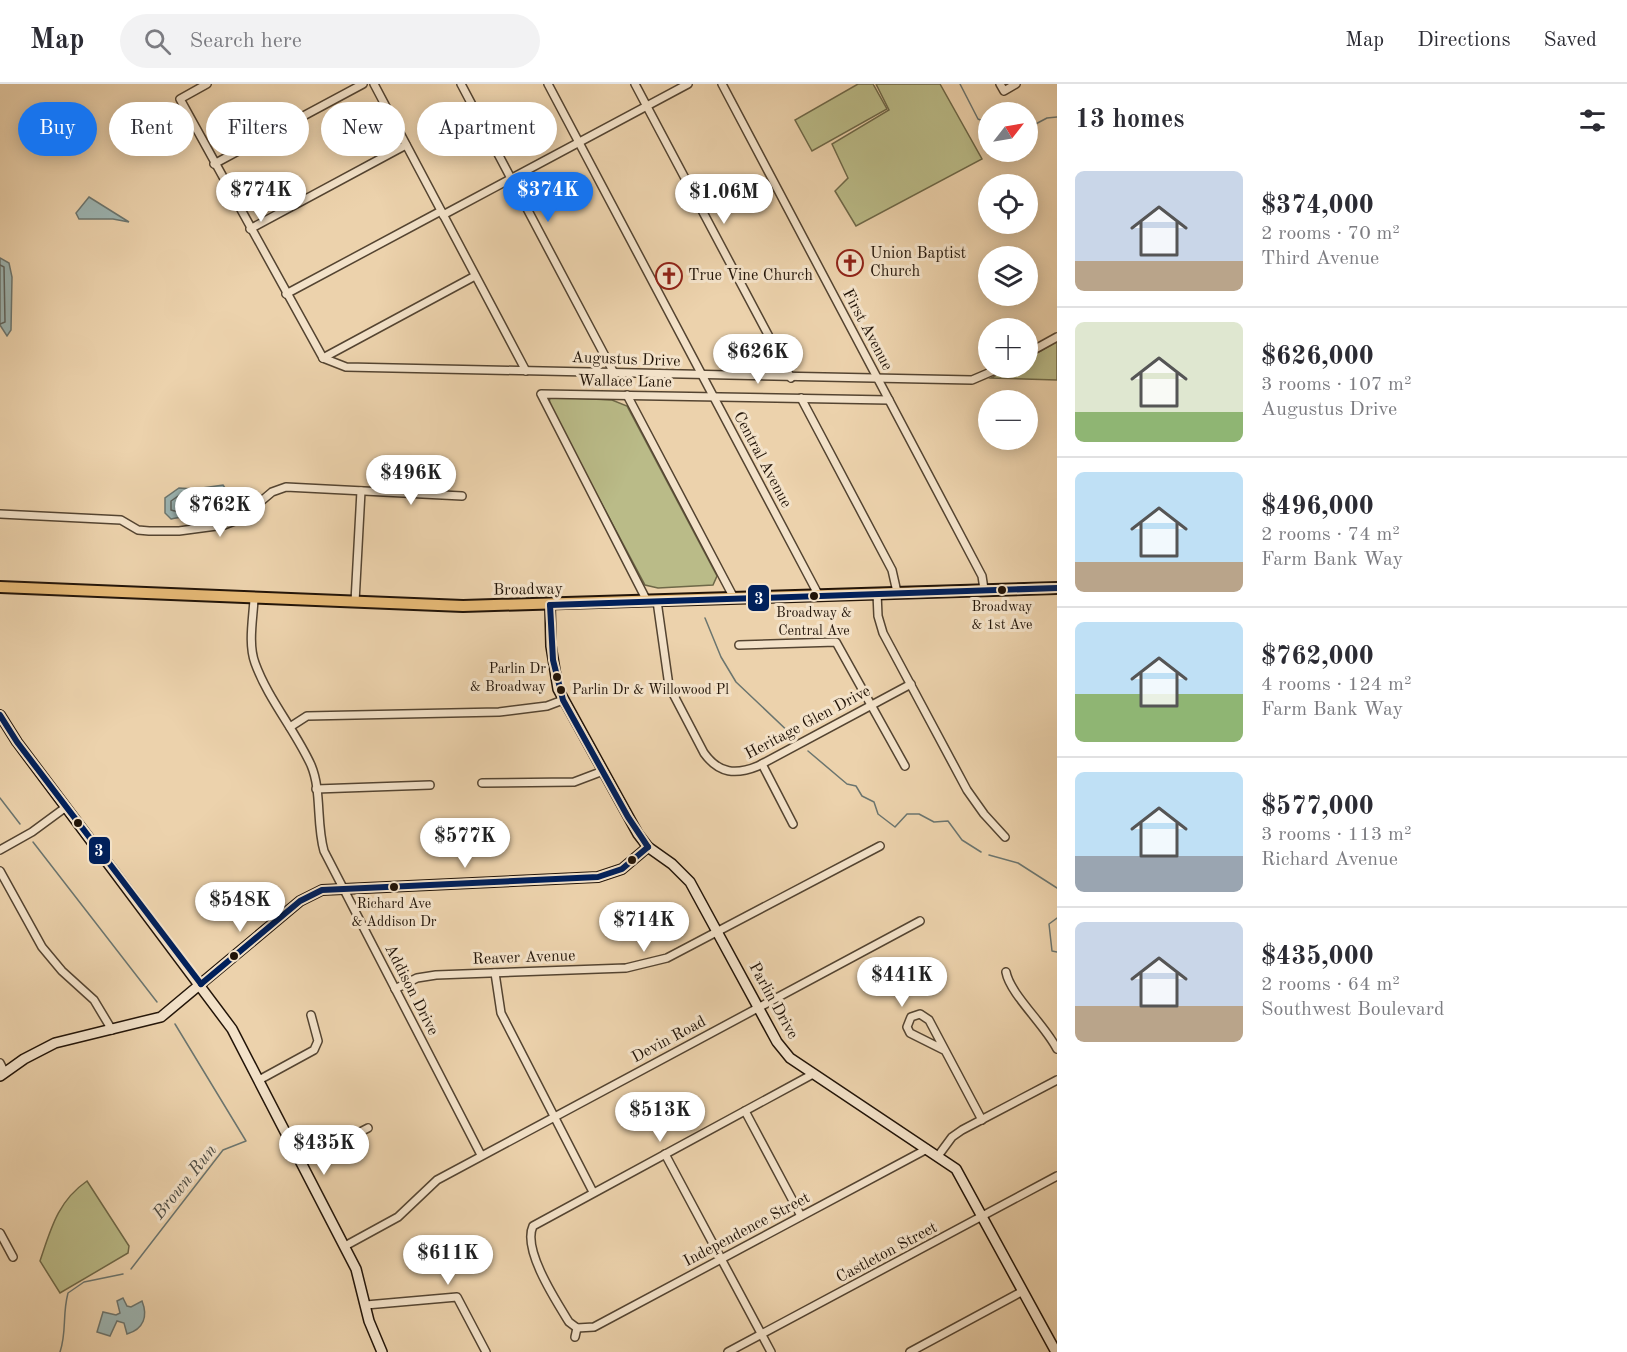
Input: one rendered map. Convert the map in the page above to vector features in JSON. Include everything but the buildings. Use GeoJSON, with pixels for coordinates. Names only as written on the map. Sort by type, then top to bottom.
{"type":"FeatureCollection","features":[{"type":"Feature","properties":{"kind":"main road","name":"Broadway"},"geometry":{"type":"LineString","coordinates":[[0,587],[463,606],[1057,588]]}},
{"type":"Feature","properties":{"kind":"street"},"geometry":{"type":"LineString","coordinates":[[207,84],[180,99],[214,165],[323,358],[475,276]]}},
{"type":"Feature","properties":{"kind":"street"},"geometry":{"type":"LineString","coordinates":[[214,165],[363,84]]}},
{"type":"Feature","properties":{"kind":"street"},"geometry":{"type":"LineString","coordinates":[[374,84],[526,371]]}},
{"type":"Feature","properties":{"kind":"street"},"geometry":{"type":"LineString","coordinates":[[461,84],[614,373]]}},
{"type":"Feature","properties":{"kind":"street","name":"Central Avenue"},"geometry":{"type":"LineString","coordinates":[[548,84],[818,594]]}},
{"type":"Feature","properties":{"kind":"street"},"geometry":{"type":"LineString","coordinates":[[635,84],[791,378]]}},
{"type":"Feature","properties":{"kind":"street"},"geometry":{"type":"LineString","coordinates":[[286,294],[511,179],[688,84]]}},
{"type":"Feature","properties":{"kind":"street","name":"First Avenue"},"geometry":{"type":"LineString","coordinates":[[722,84],[982,576],[984,589]]}},
{"type":"Feature","properties":{"kind":"street"},"geometry":{"type":"LineString","coordinates":[[1000,84],[1004,91],[1016,84]]}},
{"type":"Feature","properties":{"kind":"street"},"geometry":{"type":"LineString","coordinates":[[250,229],[406,145]]}},
{"type":"Feature","properties":{"kind":"street"},"geometry":{"type":"LineString","coordinates":[[1038,347],[1057,337]]}},
{"type":"Feature","properties":{"kind":"street","name":"Augustus Drive"},"geometry":{"type":"LineString","coordinates":[[323,358],[346,367],[791,378],[972,380],[978,377]]}},
{"type":"Feature","properties":{"kind":"street","name":"Wallace Lane"},"geometry":{"type":"LineString","coordinates":[[652,601],[541,394],[889,400]]}},
{"type":"Feature","properties":{"kind":"street"},"geometry":{"type":"LineString","coordinates":[[627,395],[734,598]]}},
{"type":"Feature","properties":{"kind":"street"},"geometry":{"type":"LineString","coordinates":[[801,398],[892,570],[897,592]]}},
{"type":"Feature","properties":{"kind":"street"},"geometry":{"type":"LineString","coordinates":[[0,514],[112,519],[121,520],[138,530],[179,531],[232,522],[272,492],[286,487],[462,496]]}},
{"type":"Feature","properties":{"kind":"street"},"geometry":{"type":"LineString","coordinates":[[355,602],[361,491]]}},
{"type":"Feature","properties":{"kind":"street"},"geometry":{"type":"LineString","coordinates":[[877,593],[879,624],[974,800],[1005,837]]}},
{"type":"Feature","properties":{"kind":"street","name":"Addison Drive"},"geometry":{"type":"LineString","coordinates":[[254,599],[252,641],[255,663],[310,765],[316,789],[320,836],[324,851],[481,1155]]}},
{"type":"Feature","properties":{"kind":"street","name":"Heritage Glen Drive"},"geometry":{"type":"LineString","coordinates":[[652,601],[669,686],[704,753],[711,762],[734,773],[742,773],[762,764],[911,684]]}},
{"type":"Feature","properties":{"kind":"street","name":"Parlin Drive"},"geometry":{"type":"LineString","coordinates":[[550,605],[553,660],[563,700],[648,847],[672,864],[690,882],[782,1050],[813,1074],[938,1156],[961,1175],[1056,1352]]}},
{"type":"Feature","properties":{"kind":"street"},"geometry":{"type":"LineString","coordinates":[[739,645],[836,642],[905,766]]}},
{"type":"Feature","properties":{"kind":"street"},"geometry":{"type":"LineString","coordinates":[[290,727],[307,716],[499,712],[547,706],[563,700]]}},
{"type":"Feature","properties":{"kind":"street"},"geometry":{"type":"LineString","coordinates":[[0,715],[66,807],[201,984],[232,1029],[345,1246],[360,1279],[372,1332],[382,1352]]}},
{"type":"Feature","properties":{"kind":"street"},"geometry":{"type":"LineString","coordinates":[[762,764],[793,824]]}},
{"type":"Feature","properties":{"kind":"street"},"geometry":{"type":"LineString","coordinates":[[482,783],[574,782],[603,771]]}},
{"type":"Feature","properties":{"kind":"street"},"geometry":{"type":"LineString","coordinates":[[316,789],[430,785]]}},
{"type":"Feature","properties":{"kind":"street"},"geometry":{"type":"LineString","coordinates":[[0,850],[32,832],[66,807]]}},
{"type":"Feature","properties":{"kind":"street","name":"Reaver Avenue"},"geometry":{"type":"LineString","coordinates":[[395,989],[425,976],[648,965],[668,958],[880,846]]}},
{"type":"Feature","properties":{"kind":"street"},"geometry":{"type":"LineString","coordinates":[[0,1063],[3,1074],[55,1043],[161,1017],[300,901],[321,890],[343,887],[586,879],[615,873],[632,862],[648,847]]}},
{"type":"Feature","properties":{"kind":"street"},"geometry":{"type":"LineString","coordinates":[[0,871],[42,947],[62,972],[94,1000],[112,1030]]}},
{"type":"Feature","properties":{"kind":"street","name":"Devin Road"},"geometry":{"type":"LineString","coordinates":[[345,1246],[398,1217],[431,1184],[481,1155],[920,921]]}},
{"type":"Feature","properties":{"kind":"street"},"geometry":{"type":"LineString","coordinates":[[1006,972],[1012,990],[1035,1015],[1057,1049]]}},
{"type":"Feature","properties":{"kind":"street"},"geometry":{"type":"LineString","coordinates":[[495,973],[501,1013],[593,1192]]}},
{"type":"Feature","properties":{"kind":"street"},"geometry":{"type":"LineString","coordinates":[[944,1050],[910,1033],[907,1027],[910,1017],[915,1014],[925,1016],[944,1050],[982,1120]]}},
{"type":"Feature","properties":{"kind":"street"},"geometry":{"type":"LineString","coordinates":[[259,1080],[314,1050],[318,1041],[311,1015]]}},
{"type":"Feature","properties":{"kind":"street"},"geometry":{"type":"LineString","coordinates":[[575,1337],[577,1328],[569,1322],[532,1252],[529,1234],[540,1221],[813,1074]]}},
{"type":"Feature","properties":{"kind":"street"},"geometry":{"type":"LineString","coordinates":[[938,1156],[952,1137],[1057,1080]]}},
{"type":"Feature","properties":{"kind":"street"},"geometry":{"type":"LineString","coordinates":[[745,1112],[801,1216]]}},
{"type":"Feature","properties":{"kind":"street"},"geometry":{"type":"LineString","coordinates":[[302,1162],[368,1128]]}},
{"type":"Feature","properties":{"kind":"street","name":"Independence Street"},"geometry":{"type":"LineString","coordinates":[[577,1328],[594,1327],[927,1149]]}},
{"type":"Feature","properties":{"kind":"street"},"geometry":{"type":"LineString","coordinates":[[665,1154],[771,1352]]}},
{"type":"Feature","properties":{"kind":"street","name":"Castleton Street"},"geometry":{"type":"LineString","coordinates":[[728,1352],[1057,1176]]}},
{"type":"Feature","properties":{"kind":"street"},"geometry":{"type":"LineString","coordinates":[[0,1233],[13,1257]]}},
{"type":"Feature","properties":{"kind":"street"},"geometry":{"type":"LineString","coordinates":[[910,1352],[1023,1291]]}},
{"type":"Feature","properties":{"kind":"street"},"geometry":{"type":"LineString","coordinates":[[366,1305],[457,1297],[486,1352]]}},
{"type":"Feature","properties":{"kind":"green space"},"geometry":{"type":"Polygon","coordinates":[[[858,84],[873,84],[887,109],[812,151],[795,120],[858,84]]]}},
{"type":"Feature","properties":{"kind":"green space"},"geometry":{"type":"Polygon","coordinates":[[[876,84],[940,84],[978,152],[978,161],[856,226],[835,191],[848,178],[832,144],[889,110],[876,84]]]}},
{"type":"Feature","properties":{"kind":"green space"},"geometry":{"type":"Polygon","coordinates":[[[1057,342],[1057,380],[991,378],[1038,378],[1038,352],[1057,342]]]}},
{"type":"Feature","properties":{"kind":"green space"},"geometry":{"type":"Polygon","coordinates":[[[550,397],[612,400],[627,406],[717,576],[713,585],[658,588],[645,585],[549,405],[550,397]]]}},
{"type":"Feature","properties":{"kind":"green space"},"geometry":{"type":"Polygon","coordinates":[[[87,1181],[129,1246],[128,1253],[60,1293],[40,1261],[52,1226],[62,1206],[87,1181]]]}},
{"type":"Feature","properties":{"kind":"water"},"geometry":{"type":"Polygon","coordinates":[[[89,197],[129,222],[113,219],[79,219],[76,213],[89,197]]]}},
{"type":"Feature","properties":{"kind":"water"},"geometry":{"type":"Polygon","coordinates":[[[0,258],[9,263],[12,277],[11,330],[7,336],[0,325],[0,258]]]}},
{"type":"Feature","properties":{"kind":"water"},"geometry":{"type":"Polygon","coordinates":[[[223,485],[234,501],[222,512],[215,515],[171,519],[165,513],[165,498],[179,488],[195,489],[223,485]]]}},
{"type":"Feature","properties":{"kind":"water"},"geometry":{"type":"Polygon","coordinates":[[[123,1298],[127,1306],[131,1307],[142,1301],[145,1312],[141,1325],[127,1334],[124,1323],[117,1321],[110,1336],[97,1332],[103,1312],[116,1315],[120,1313],[117,1301],[123,1298]]]}},
{"type":"Feature","properties":{"kind":"waterway"},"geometry":{"type":"LineString","coordinates":[[960,84],[978,119]]}},
{"type":"Feature","properties":{"kind":"waterway"},"geometry":{"type":"LineString","coordinates":[[1038,123],[1047,118],[1057,117]]}},
{"type":"Feature","properties":{"kind":"waterway"},"geometry":{"type":"LineString","coordinates":[[705,618],[721,657],[736,682],[794,737]]}},
{"type":"Feature","properties":{"kind":"waterway"},"geometry":{"type":"LineString","coordinates":[[808,751],[847,784],[856,786],[862,796],[874,802],[878,814],[895,827],[907,814],[919,814],[934,822],[948,821],[962,840],[981,852]]}},
{"type":"Feature","properties":{"kind":"waterway","name":"Brown Run"},"geometry":{"type":"LineString","coordinates":[[0,798],[20,824]]}},
{"type":"Feature","properties":{"kind":"waterway","name":"Brown Run"},"geometry":{"type":"LineString","coordinates":[[33,842],[157,1002]]}},
{"type":"Feature","properties":{"kind":"waterway"},"geometry":{"type":"LineString","coordinates":[[989,855],[1018,863],[1057,888]]}},
{"type":"Feature","properties":{"kind":"waterway"},"geometry":{"type":"LineString","coordinates":[[1057,918],[1049,924],[1052,951],[1057,952]]}},
{"type":"Feature","properties":{"kind":"waterway","name":"Brown Run"},"geometry":{"type":"LineString","coordinates":[[131,1269],[223,1150],[246,1141],[175,1024]]}},
{"type":"Feature","properties":{"kind":"waterway","name":"Brown Run"},"geometry":{"type":"LineString","coordinates":[[60,1352],[68,1293],[84,1282],[123,1274]]}},
{"type":"Feature","properties":{"kind":"transit line","name":"3"},"geometry":{"type":"LineString","coordinates":[[550,605],[1057,588]]}},
{"type":"Feature","properties":{"kind":"transit line","name":"3"},"geometry":{"type":"LineString","coordinates":[[550,605],[553,660],[563,700],[628,817],[648,847]]}},
{"type":"Feature","properties":{"kind":"transit line","name":"3"},"geometry":{"type":"LineString","coordinates":[[0,715],[17,742],[201,984]]}},
{"type":"Feature","properties":{"kind":"transit line","name":"3"},"geometry":{"type":"LineString","coordinates":[[201,984],[300,901],[322,890],[598,877],[622,869],[648,847]]}},
{"type":"Feature","properties":{"kind":"place","name":"Union Baptist Church"},"geometry":{"type":"Point","coordinates":[850,263]}},
{"type":"Feature","properties":{"kind":"place","name":"True Vine Church"},"geometry":{"type":"Point","coordinates":[669,276]}},
{"type":"Feature","properties":{"kind":"place","name":"Broadway & 1st Ave"},"geometry":{"type":"Point","coordinates":[1002,590]}},
{"type":"Feature","properties":{"kind":"place","name":"Broadway & Central Ave"},"geometry":{"type":"Point","coordinates":[814,596]}},
{"type":"Feature","properties":{"kind":"place","name":"Parlin Dr & Broadway"},"geometry":{"type":"Point","coordinates":[557,677]}},
{"type":"Feature","properties":{"kind":"place","name":"Parlin Dr & Willowood Pl"},"geometry":{"type":"Point","coordinates":[561,690]}},
{"type":"Feature","properties":{"kind":"place","name":"Richard Ave & Addison Dr"},"geometry":{"type":"Point","coordinates":[394,887]}}]}
